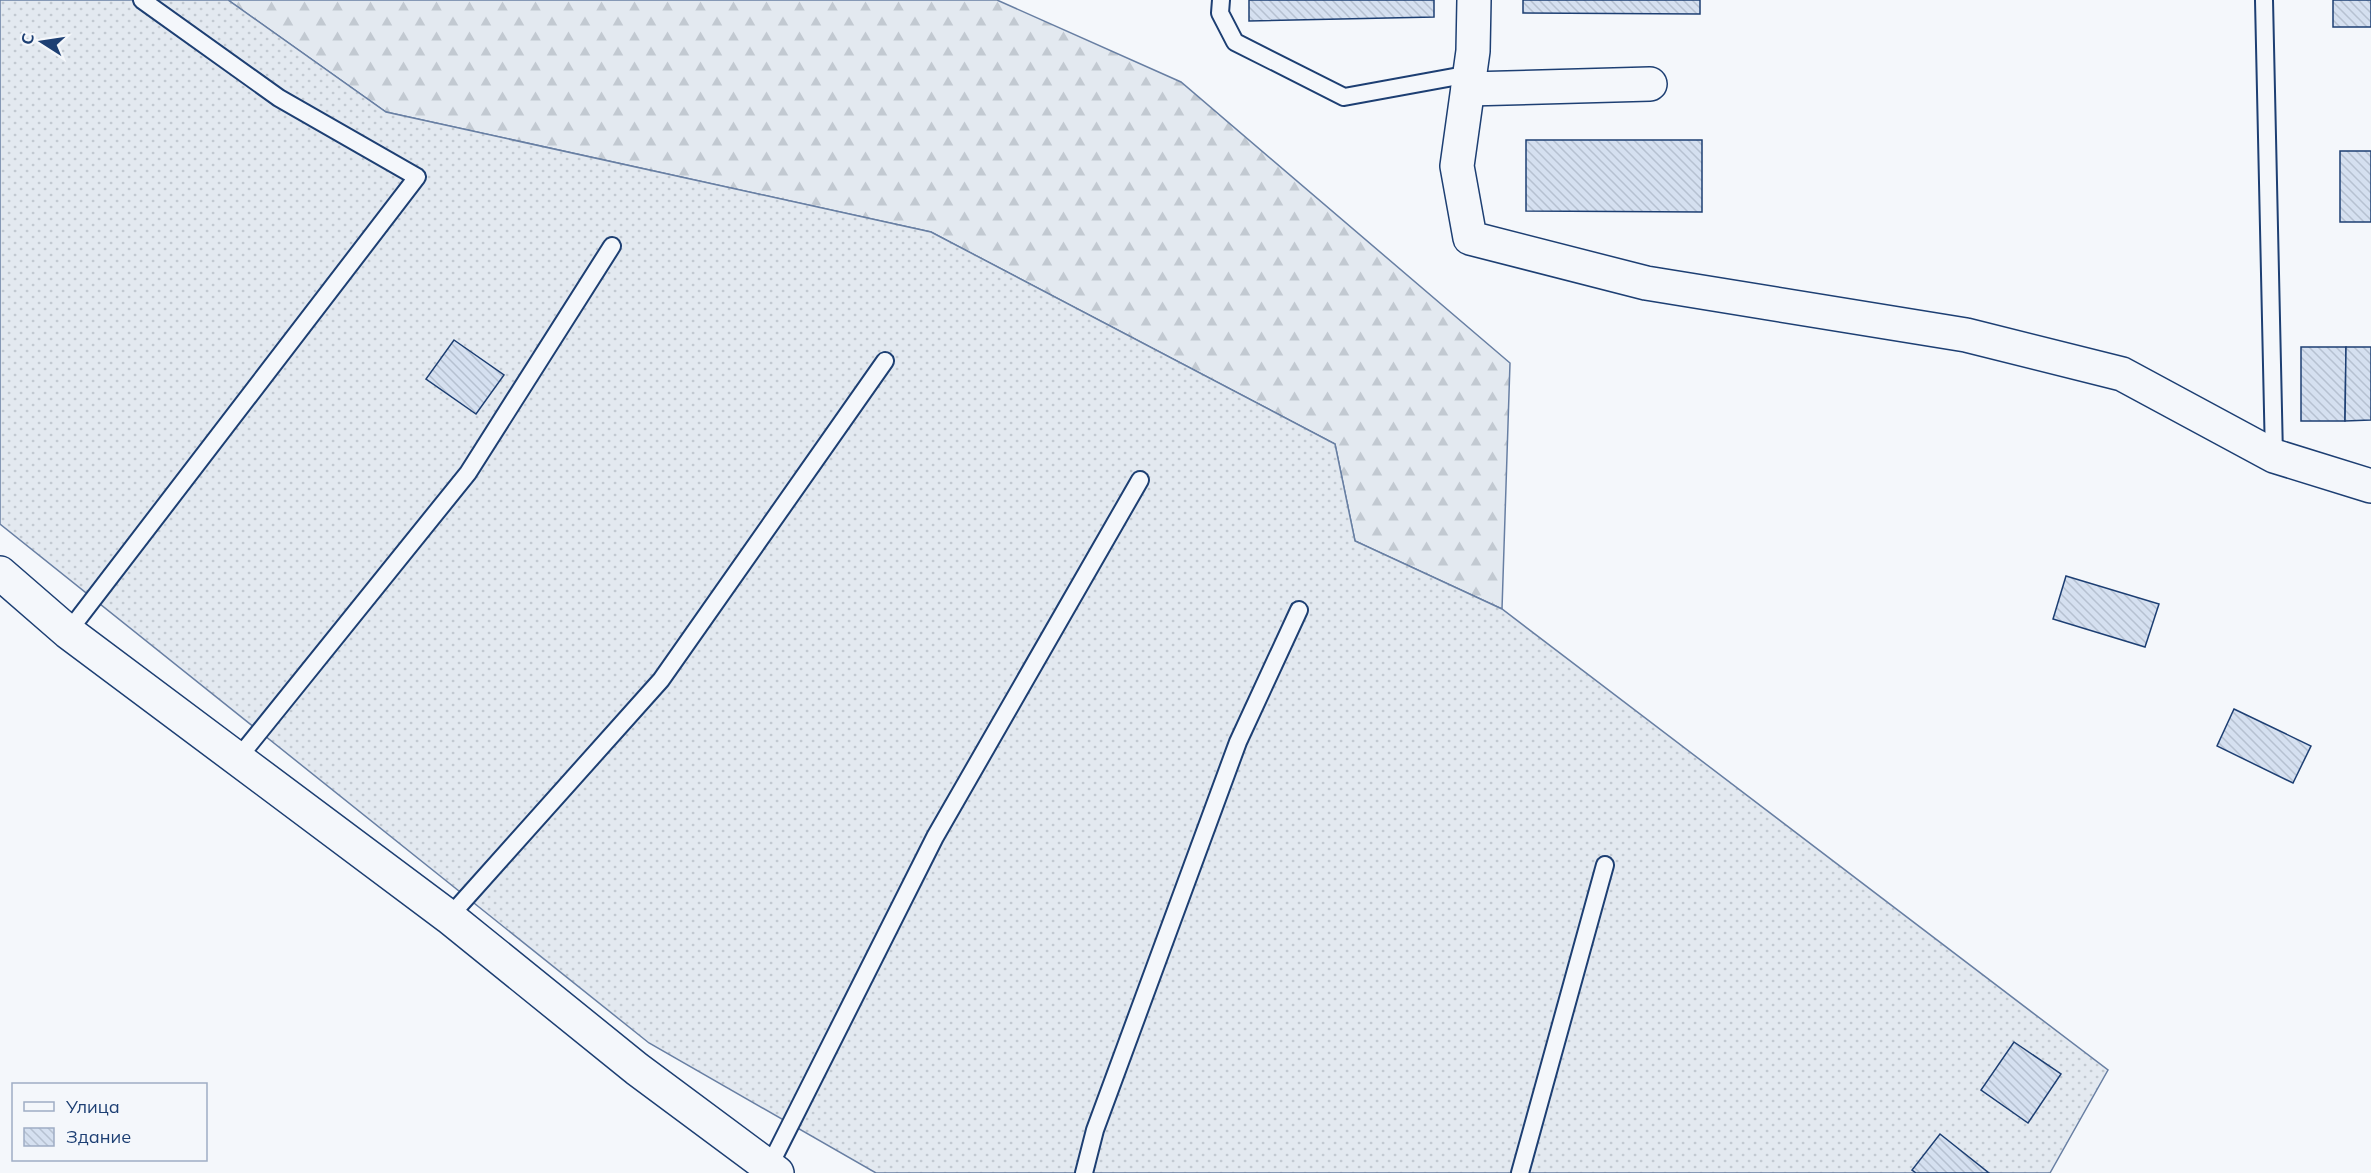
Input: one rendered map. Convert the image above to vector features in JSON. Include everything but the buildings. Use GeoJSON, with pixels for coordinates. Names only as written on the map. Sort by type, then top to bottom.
{"type":"FeatureCollection","features":[{"type":"Feature","properties":{"kind":"street"},"geometry":{"type":"LineString","coordinates":[[1474,0],[1473,51],[1457,166],[1470,238],[1646,283],[1966,335],[2122,375],[2274,456],[2371,486]]}},
{"type":"Feature","properties":{"kind":"street"},"geometry":{"type":"LineString","coordinates":[[1469,81],[1650,84]]}},
{"type":"Feature","properties":{"kind":"street"},"geometry":{"type":"LineString","coordinates":[[0,573],[68,632],[449,917],[637,1069],[773,1170]]}},
{"type":"Feature","properties":{"kind":"lane"},"geometry":{"type":"LineString","coordinates":[[68,632],[417,177],[279,98],[142,0]]}},
{"type":"Feature","properties":{"kind":"lane"},"geometry":{"type":"LineString","coordinates":[[1221,0],[1220,13],[1235,42],[1344,98],[1469,81]]}},
{"type":"Feature","properties":{"kind":"lane"},"geometry":{"type":"LineString","coordinates":[[2264,0],[2274,456]]}},
{"type":"Feature","properties":{"kind":"lane"},"geometry":{"type":"LineString","coordinates":[[238,758],[468,473],[612,246]]}},
{"type":"Feature","properties":{"kind":"lane"},"geometry":{"type":"LineString","coordinates":[[449,917],[661,680],[885,362]]}},
{"type":"Feature","properties":{"kind":"lane"},"geometry":{"type":"LineString","coordinates":[[773,1170],[935,837],[1140,480]]}},
{"type":"Feature","properties":{"kind":"lane"},"geometry":{"type":"LineString","coordinates":[[1084,1173],[1095,1130],[1238,742],[1299,610]]}},
{"type":"Feature","properties":{"kind":"lane"},"geometry":{"type":"LineString","coordinates":[[1520,1173],[1605,865]]}},
{"type":"Feature","properties":{"kind":"green space"},"geometry":{"type":"Polygon","coordinates":[[[0,0],[228,0],[386,112],[931,232],[1335,444],[1355,541],[1502,609],[2108,1070],[2050,1173],[876,1173],[649,1043],[0,524],[0,0]]]}},
{"type":"Feature","properties":{"kind":"green space"},"geometry":{"type":"Polygon","coordinates":[[[228,0],[997,0],[1181,82],[1510,363],[1502,609],[1355,541],[1335,444],[931,232],[386,112],[228,0]]]}}]}
